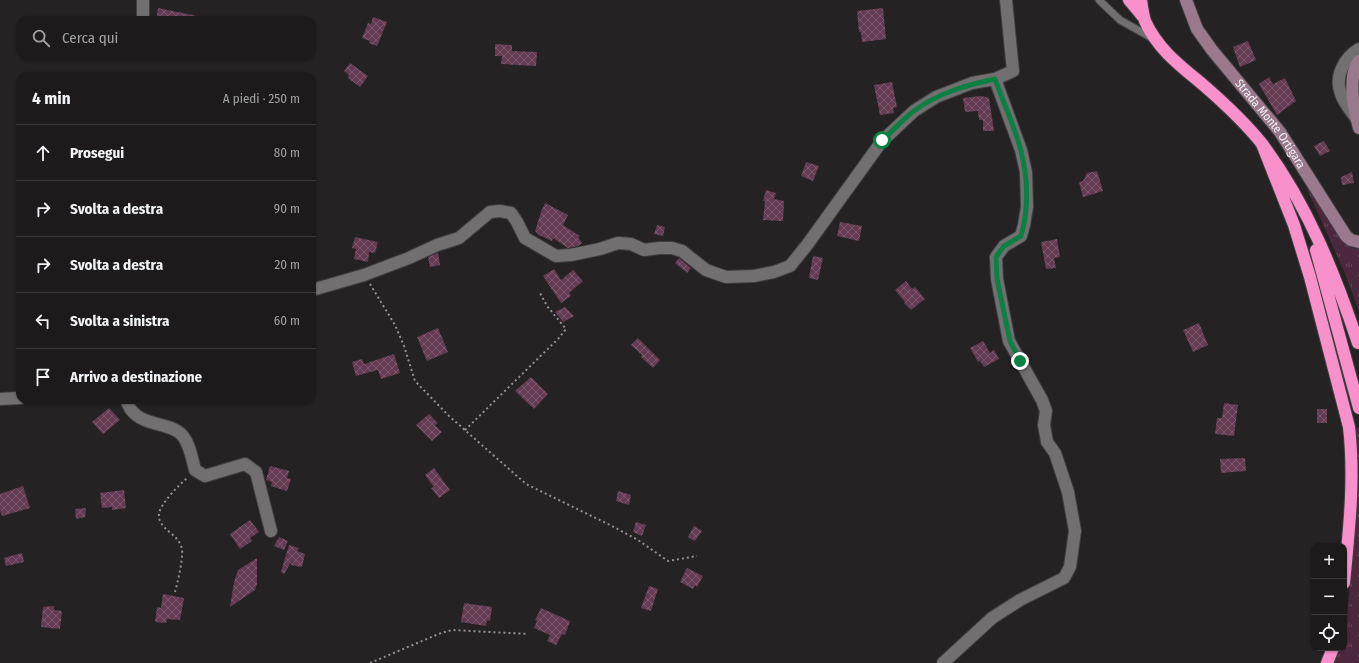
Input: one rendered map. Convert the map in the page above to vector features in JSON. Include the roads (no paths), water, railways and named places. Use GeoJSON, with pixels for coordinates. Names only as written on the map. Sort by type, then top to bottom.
{"type":"FeatureCollection","features":[{"type":"Feature","properties":{"kind":"highway"},"geometry":{"type":"LineString","coordinates":[[1129,0],[1144,19],[1164,51],[1247,125],[1290,184],[1336,279],[1358,343]]}},
{"type":"Feature","properties":{"kind":"highway"},"geometry":{"type":"LineString","coordinates":[[1141,0],[1144,19]]}},
{"type":"Feature","properties":{"kind":"highway"},"geometry":{"type":"LineString","coordinates":[[1262,144],[1296,232],[1310,277],[1349,427],[1352,478],[1351,510],[1344,579]]}},
{"type":"Feature","properties":{"kind":"highway"},"geometry":{"type":"LineString","coordinates":[[1305,214],[1324,277],[1359,408]]}},
{"type":"Feature","properties":{"kind":"highway"},"geometry":{"type":"LineString","coordinates":[[1327,663],[1332,651]]}},
{"type":"Feature","properties":{"kind":"main road","name":"Strada Monte Ortigara"},"geometry":{"type":"LineString","coordinates":[[1186,0],[1197,29],[1212,50],[1280,132],[1346,236],[1351,240],[1359,242]]}},
{"type":"Feature","properties":{"kind":"main road"},"geometry":{"type":"LineString","coordinates":[[1358,123],[1353,96],[1353,73],[1359,61]]}},
{"type":"Feature","properties":{"kind":"street"},"geometry":{"type":"LineString","coordinates":[[143,0],[143,16]]}},
{"type":"Feature","properties":{"kind":"street"},"geometry":{"type":"LineString","coordinates":[[316,289],[364,274],[409,258],[436,245],[459,238],[490,212],[500,211],[511,213],[524,238],[556,256],[572,255],[600,249],[618,243],[631,244],[644,250],[672,248],[682,251],[706,270],[726,277],[754,276],[774,272],[790,266],[807,245],[882,140],[914,111],[936,97],[972,83],[995,79],[1013,72],[1006,0]]}},
{"type":"Feature","properties":{"kind":"street"},"geometry":{"type":"LineString","coordinates":[[1358,123],[1341,94],[1339,79],[1341,69],[1347,58],[1359,49]]}},
{"type":"Feature","properties":{"kind":"street"},"geometry":{"type":"LineString","coordinates":[[943,663],[992,618],[1020,600],[1064,578],[1070,567],[1075,531],[1068,492],[1056,453],[1047,442],[1044,424],[1046,411],[1033,383],[1010,341],[997,279],[996,257],[1004,246],[1021,236],[1027,207],[1026,172],[1021,150],[995,79]]}},
{"type":"Feature","properties":{"kind":"street"},"geometry":{"type":"LineString","coordinates":[[0,399],[16,398]]}},
{"type":"Feature","properties":{"kind":"street"},"geometry":{"type":"LineString","coordinates":[[128,404],[132,411],[142,419],[172,429],[181,434],[187,442],[195,470],[205,476],[245,464],[256,472],[271,531]]}},
{"type":"Feature","properties":{"kind":"lane"},"geometry":{"type":"LineString","coordinates":[[1099,0],[1120,20],[1157,40]]}}]}
